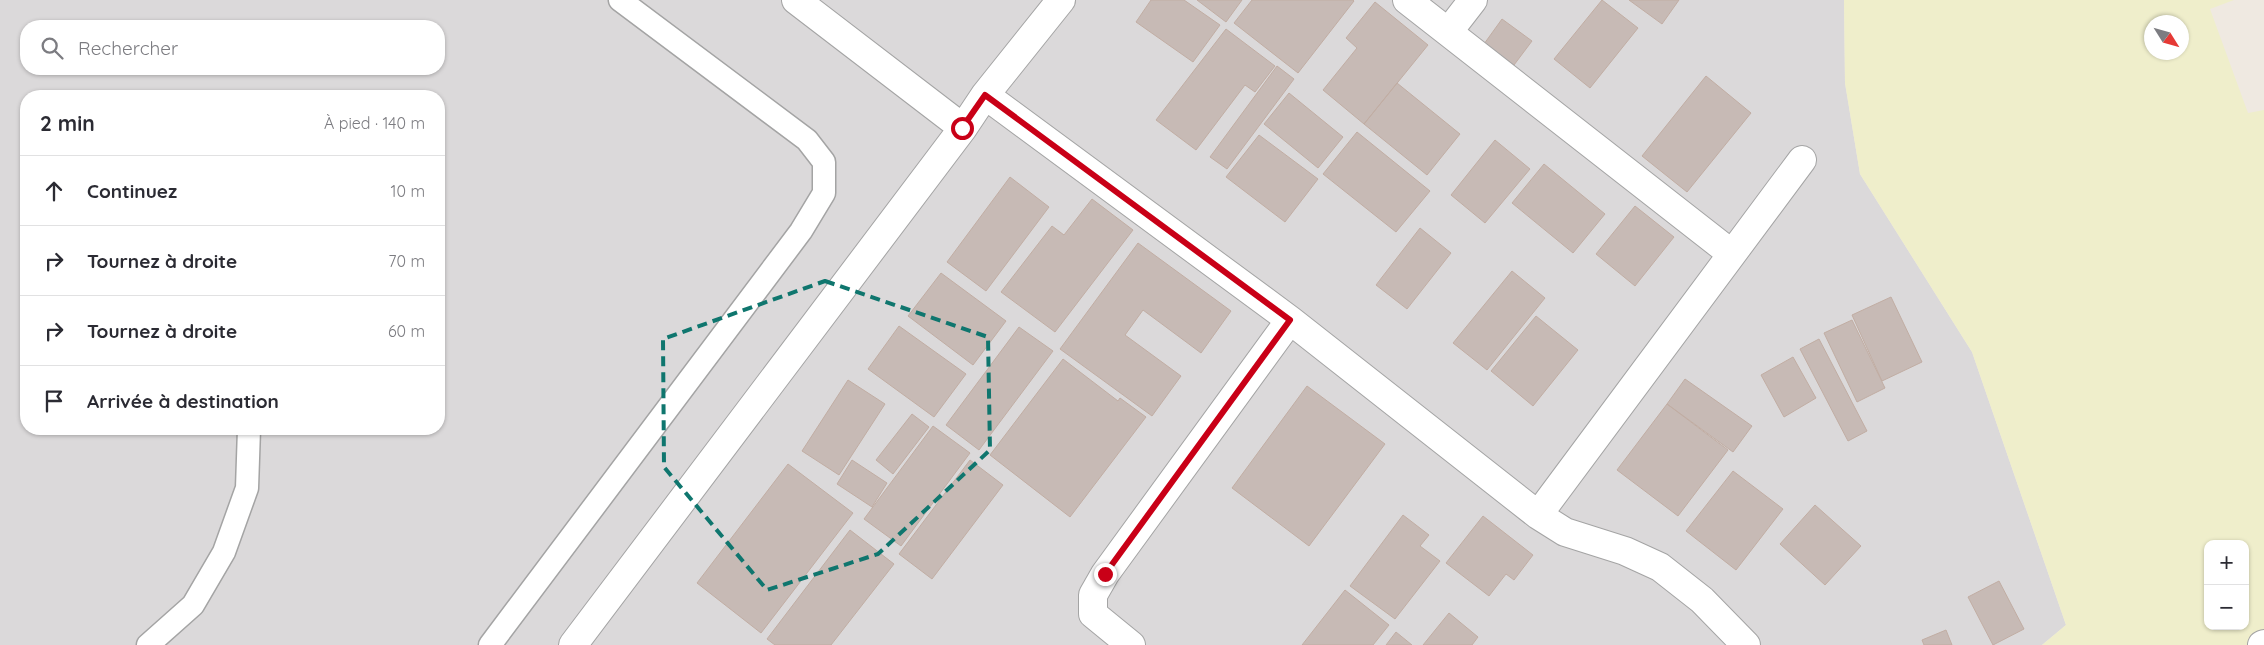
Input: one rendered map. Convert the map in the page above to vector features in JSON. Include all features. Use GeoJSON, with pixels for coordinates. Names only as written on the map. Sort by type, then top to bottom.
{"type":"FeatureCollection","features":[{"type":"Feature","properties":{"kind":"street"},"geometry":{"type":"LineString","coordinates":[[796,0],[962,128]]}},
{"type":"Feature","properties":{"kind":"street"},"geometry":{"type":"LineString","coordinates":[[573,645],[985,95],[1061,0]]}},
{"type":"Feature","properties":{"kind":"street"},"geometry":{"type":"LineString","coordinates":[[1407,0],[1732,254]]}},
{"type":"Feature","properties":{"kind":"street"},"geometry":{"type":"LineString","coordinates":[[1449,32],[1473,0]]}},
{"type":"Feature","properties":{"kind":"street"},"geometry":{"type":"LineString","coordinates":[[985,95],[1290,320],[1538,515],[1565,532],[1625,551],[1660,567],[1702,600],[1746,645]]}},
{"type":"Feature","properties":{"kind":"street"},"geometry":{"type":"LineString","coordinates":[[1538,515],[1802,160]]}},
{"type":"Feature","properties":{"kind":"street"},"geometry":{"type":"LineString","coordinates":[[1131,645],[1093,614],[1093,595],[1105,574],[1290,320]]}},
{"type":"Feature","properties":{"kind":"lane"},"geometry":{"type":"LineString","coordinates":[[490,645],[801,231],[824,193],[824,162],[807,140],[620,0]]}},
{"type":"Feature","properties":{"kind":"lane"},"geometry":{"type":"LineString","coordinates":[[148,645],[193,604],[224,552],[247,488],[249,435]]}},
{"type":"Feature","properties":{"kind":"highlighted area"},"geometry":{"type":"Polygon","coordinates":[[[825,281],[988,337],[990,450],[878,554],[767,590],[664,467],[663,339],[825,281]]]}},
{"type":"Feature","properties":{"kind":"shaded area"},"geometry":{"type":"Polygon","coordinates":[[[0,0],[1844,0],[1845,83],[1860,174],[1972,352],[2066,625],[2042,645],[0,645],[0,0]]]}},
{"type":"Feature","properties":{"kind":"green space"},"geometry":{"type":"Polygon","coordinates":[[[1844,0],[2234,0],[2210,9],[2248,113],[2264,110],[2264,645],[2042,645],[2066,625],[1972,352],[1860,174],[1845,83],[1844,0]]]}},
{"type":"Feature","properties":{"kind":"building"},"geometry":{"type":"Polygon","coordinates":[[[1151,0],[1184,0],[1220,25],[1193,62],[1136,22],[1151,0]]]}},
{"type":"Feature","properties":{"kind":"building"},"geometry":{"type":"Polygon","coordinates":[[[1197,0],[1242,0],[1226,22],[1197,0]]]}},
{"type":"Feature","properties":{"kind":"building"},"geometry":{"type":"Polygon","coordinates":[[[1252,0],[1354,1],[1298,73],[1234,23],[1252,0]]]}},
{"type":"Feature","properties":{"kind":"building"},"geometry":{"type":"Polygon","coordinates":[[[1602,0],[1638,28],[1590,88],[1554,59],[1602,0]]]}},
{"type":"Feature","properties":{"kind":"building"},"geometry":{"type":"Polygon","coordinates":[[[1629,0],[1679,0],[1662,24],[1629,0]]]}},
{"type":"Feature","properties":{"kind":"building"},"geometry":{"type":"Polygon","coordinates":[[[1375,2],[1428,45],[1364,124],[1323,90],[1357,48],[1346,38],[1375,2]]]}},
{"type":"Feature","properties":{"kind":"building"},"geometry":{"type":"Polygon","coordinates":[[[1502,19],[1532,41],[1514,65],[1484,44],[1502,19]]]}},
{"type":"Feature","properties":{"kind":"building"},"geometry":{"type":"Polygon","coordinates":[[[1226,29],[1275,66],[1255,92],[1245,85],[1196,150],[1156,120],[1226,29]]]}},
{"type":"Feature","properties":{"kind":"building"},"geometry":{"type":"Polygon","coordinates":[[[1277,66],[1294,79],[1227,169],[1210,157],[1277,66]]]}},
{"type":"Feature","properties":{"kind":"building"},"geometry":{"type":"Polygon","coordinates":[[[1706,76],[1751,113],[1687,192],[1642,156],[1706,76]]]}},
{"type":"Feature","properties":{"kind":"building"},"geometry":{"type":"Polygon","coordinates":[[[1397,83],[1460,134],[1427,175],[1364,124],[1397,83]]]}},
{"type":"Feature","properties":{"kind":"building"},"geometry":{"type":"Polygon","coordinates":[[[1289,93],[1343,137],[1318,168],[1264,124],[1289,93]]]}},
{"type":"Feature","properties":{"kind":"building"},"geometry":{"type":"Polygon","coordinates":[[[1357,132],[1430,191],[1396,232],[1323,174],[1357,132]]]}},
{"type":"Feature","properties":{"kind":"building"},"geometry":{"type":"Polygon","coordinates":[[[1259,135],[1318,179],[1285,222],[1226,177],[1259,135]]]}},
{"type":"Feature","properties":{"kind":"building"},"geometry":{"type":"Polygon","coordinates":[[[1495,140],[1530,169],[1485,223],[1451,195],[1495,140]]]}},
{"type":"Feature","properties":{"kind":"building"},"geometry":{"type":"Polygon","coordinates":[[[1544,164],[1605,214],[1573,253],[1512,203],[1544,164]]]}},
{"type":"Feature","properties":{"kind":"building"},"geometry":{"type":"Polygon","coordinates":[[[1010,177],[1049,207],[986,291],[947,262],[1010,177]]]}},
{"type":"Feature","properties":{"kind":"building"},"geometry":{"type":"Polygon","coordinates":[[[1092,199],[1133,230],[1055,332],[1001,292],[1052,226],[1064,235],[1092,199]]]}},
{"type":"Feature","properties":{"kind":"building"},"geometry":{"type":"Polygon","coordinates":[[[1635,206],[1674,237],[1635,286],[1596,254],[1635,206]]]}},
{"type":"Feature","properties":{"kind":"building"},"geometry":{"type":"Polygon","coordinates":[[[1420,228],[1451,253],[1407,309],[1376,285],[1420,228]]]}},
{"type":"Feature","properties":{"kind":"building"},"geometry":{"type":"Polygon","coordinates":[[[1138,243],[1231,311],[1201,353],[1143,310],[1125,335],[1181,376],[1152,416],[1060,349],[1138,243]]]}},
{"type":"Feature","properties":{"kind":"building"},"geometry":{"type":"Polygon","coordinates":[[[1512,271],[1545,298],[1487,370],[1453,343],[1512,271]]]}},
{"type":"Feature","properties":{"kind":"building"},"geometry":{"type":"Polygon","coordinates":[[[941,273],[1006,321],[973,365],[908,316],[941,273]]]}},
{"type":"Feature","properties":{"kind":"building"},"geometry":{"type":"Polygon","coordinates":[[[1891,297],[1922,362],[1882,381],[1852,315],[1891,297]]]}},
{"type":"Feature","properties":{"kind":"building"},"geometry":{"type":"Polygon","coordinates":[[[1536,316],[1578,350],[1533,406],[1491,371],[1536,316]]]}},
{"type":"Feature","properties":{"kind":"building"},"geometry":{"type":"Polygon","coordinates":[[[1852,320],[1885,388],[1857,402],[1824,333],[1852,320]]]}},
{"type":"Feature","properties":{"kind":"building"},"geometry":{"type":"Polygon","coordinates":[[[899,326],[966,374],[934,417],[868,369],[899,326]]]}},
{"type":"Feature","properties":{"kind":"building"},"geometry":{"type":"Polygon","coordinates":[[[1019,327],[1053,351],[979,450],[946,425],[1019,327]]]}},
{"type":"Feature","properties":{"kind":"building"},"geometry":{"type":"Polygon","coordinates":[[[1819,339],[1867,431],[1848,441],[1800,349],[1819,339]]]}},
{"type":"Feature","properties":{"kind":"building"},"geometry":{"type":"Polygon","coordinates":[[[1793,357],[1816,398],[1784,417],[1761,375],[1793,357]]]}},
{"type":"Feature","properties":{"kind":"building"},"geometry":{"type":"Polygon","coordinates":[[[1063,359],[1118,401],[1120,398],[1146,417],[1070,517],[990,455],[1063,359]]]}},
{"type":"Feature","properties":{"kind":"building"},"geometry":{"type":"Polygon","coordinates":[[[1685,379],[1752,426],[1733,452],[1667,404],[1685,379]]]}},
{"type":"Feature","properties":{"kind":"building"},"geometry":{"type":"Polygon","coordinates":[[[848,380],[885,404],[839,475],[802,451],[848,380]]]}},
{"type":"Feature","properties":{"kind":"building"},"geometry":{"type":"Polygon","coordinates":[[[1307,386],[1385,444],[1309,546],[1232,488],[1307,386]]]}},
{"type":"Feature","properties":{"kind":"building"},"geometry":{"type":"Polygon","coordinates":[[[1667,404],[1728,450],[1678,516],[1617,470],[1667,404]]]}},
{"type":"Feature","properties":{"kind":"building"},"geometry":{"type":"Polygon","coordinates":[[[912,414],[929,427],[893,474],[876,460],[912,414]]]}},
{"type":"Feature","properties":{"kind":"building"},"geometry":{"type":"Polygon","coordinates":[[[933,426],[970,453],[901,546],[864,519],[933,426]]]}},
{"type":"Feature","properties":{"kind":"building"},"geometry":{"type":"Polygon","coordinates":[[[852,460],[887,483],[872,507],[837,484],[852,460]]]}},
{"type":"Feature","properties":{"kind":"building"},"geometry":{"type":"Polygon","coordinates":[[[970,460],[1003,485],[932,579],[899,554],[970,460]]]}},
{"type":"Feature","properties":{"kind":"building"},"geometry":{"type":"Polygon","coordinates":[[[788,464],[853,513],[761,633],[697,583],[788,464]]]}},
{"type":"Feature","properties":{"kind":"building"},"geometry":{"type":"Polygon","coordinates":[[[1733,471],[1783,509],[1736,570],[1686,531],[1733,471]]]}},
{"type":"Feature","properties":{"kind":"building"},"geometry":{"type":"Polygon","coordinates":[[[1815,505],[1861,546],[1825,585],[1780,544],[1815,505]]]}},
{"type":"Feature","properties":{"kind":"building"},"geometry":{"type":"Polygon","coordinates":[[[1403,515],[1429,535],[1420,546],[1440,561],[1395,619],[1350,586],[1403,515]]]}},
{"type":"Feature","properties":{"kind":"building"},"geometry":{"type":"Polygon","coordinates":[[[1483,516],[1533,555],[1514,580],[1506,574],[1489,596],[1446,563],[1483,516]]]}},
{"type":"Feature","properties":{"kind":"building"},"geometry":{"type":"Polygon","coordinates":[[[850,530],[894,564],[831,645],[775,645],[767,639],[850,530]]]}},
{"type":"Feature","properties":{"kind":"building"},"geometry":{"type":"Polygon","coordinates":[[[1999,581],[2024,629],[1993,645],[1968,597],[1999,581]]]}},
{"type":"Feature","properties":{"kind":"building"},"geometry":{"type":"Polygon","coordinates":[[[1345,590],[1389,625],[1373,645],[1302,645],[1345,590]]]}},
{"type":"Feature","properties":{"kind":"building"},"geometry":{"type":"Polygon","coordinates":[[[1449,613],[1478,637],[1472,645],[1423,645],[1449,613]]]}},
{"type":"Feature","properties":{"kind":"building"},"geometry":{"type":"Polygon","coordinates":[[[1946,630],[1952,645],[1924,645],[1922,640],[1946,630]]]}},
{"type":"Feature","properties":{"kind":"building"},"geometry":{"type":"Polygon","coordinates":[[[1396,632],[1412,645],[1386,645],[1396,632]]]}},
{"type":"Feature","properties":{"kind":"route"},"geometry":{"type":"LineString","coordinates":[[962,128],[985,95],[1290,320],[1105,574]]}}]}
